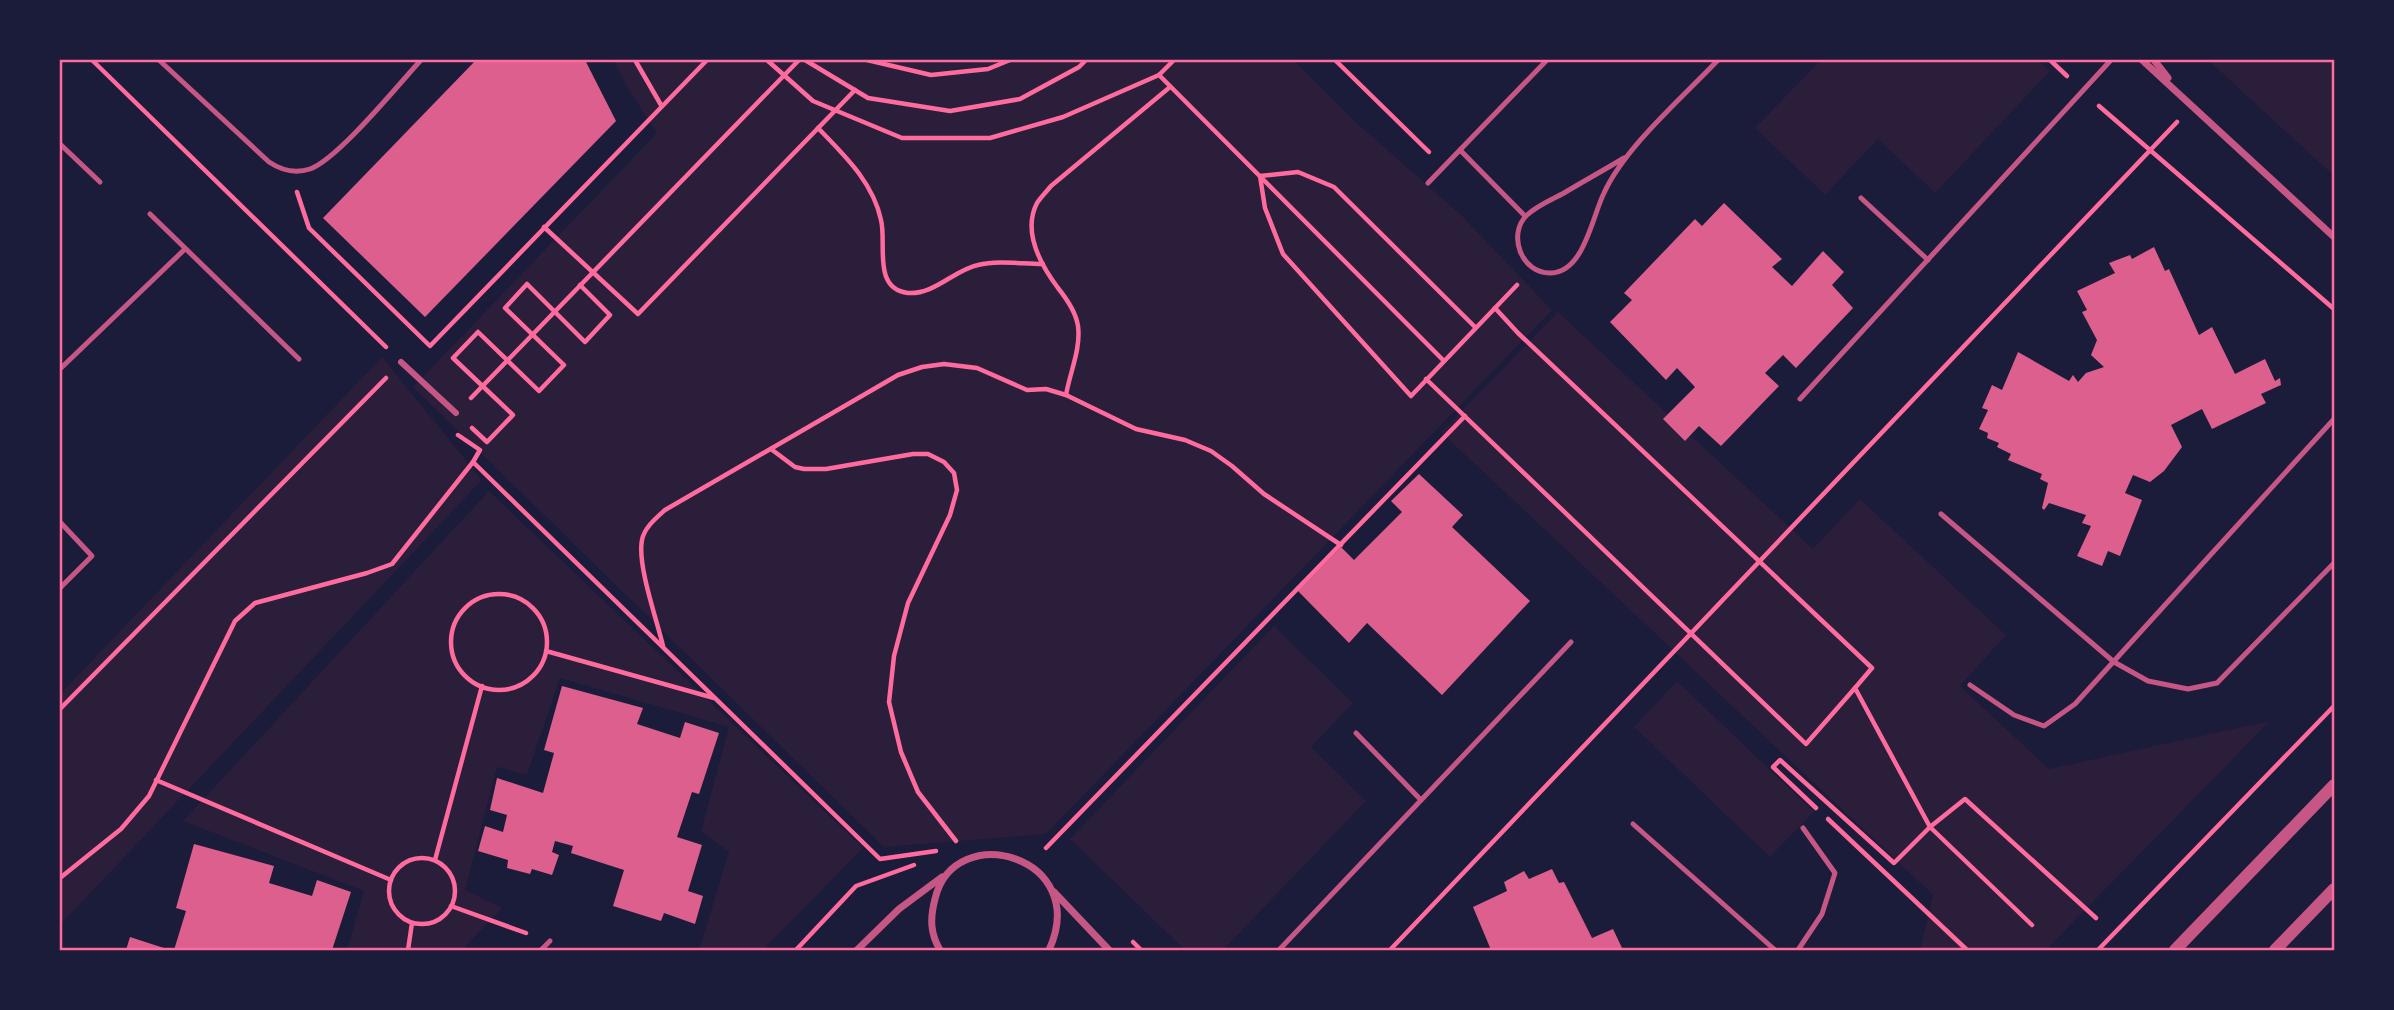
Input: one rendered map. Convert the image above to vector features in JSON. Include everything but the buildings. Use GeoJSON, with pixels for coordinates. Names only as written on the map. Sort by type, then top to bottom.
{"type":"FeatureCollection","features":[{"type":"Feature","properties":{"kind":"street"},"geometry":{"type":"LineString","coordinates":[[2142,60],[2334,237]]}},
{"type":"Feature","properties":{"kind":"street"},"geometry":{"type":"LineString","coordinates":[[2154,60],[2179,93]]}},
{"type":"Feature","properties":{"kind":"street"},"geometry":{"type":"LineString","coordinates":[[401,362],[456,413]]}},
{"type":"Feature","properties":{"kind":"street"},"geometry":{"type":"LineString","coordinates":[[2175,950],[2334,785]]}},
{"type":"Feature","properties":{"kind":"street"},"geometry":{"type":"LineString","coordinates":[[857,950],[900,909],[950,870],[965,861],[991,853],[1021,859],[1040,872],[1053,891],[1109,950]]}},
{"type":"Feature","properties":{"kind":"street"},"geometry":{"type":"LineString","coordinates":[[940,950],[934,939],[930,917],[937,888],[950,870]]}},
{"type":"Feature","properties":{"kind":"street"},"geometry":{"type":"LineString","coordinates":[[2275,950],[2334,889]]}},
{"type":"Feature","properties":{"kind":"street"},"geometry":{"type":"LineString","coordinates":[[1049,950],[1056,934],[1058,912],[1053,891]]}},
{"type":"Feature","properties":{"kind":"lane"},"geometry":{"type":"LineString","coordinates":[[159,60],[269,162],[291,171],[317,165],[337,151],[421,60]]}},
{"type":"Feature","properties":{"kind":"lane"},"geometry":{"type":"LineString","coordinates":[[1428,183],[1547,60]]}},
{"type":"Feature","properties":{"kind":"lane"},"geometry":{"type":"LineString","coordinates":[[1624,158],[1525,216],[1518,229],[1516,242],[1520,254],[1538,271],[1550,273],[1563,270],[1574,261],[1584,245],[1603,195],[1624,158],[1718,60]]}},
{"type":"Feature","properties":{"kind":"lane"},"geometry":{"type":"LineString","coordinates":[[1800,399],[2111,60]]}},
{"type":"Feature","properties":{"kind":"lane"},"geometry":{"type":"LineString","coordinates":[[60,144],[100,182]]}},
{"type":"Feature","properties":{"kind":"lane"},"geometry":{"type":"LineString","coordinates":[[1460,150],[1525,216]]}},
{"type":"Feature","properties":{"kind":"lane"},"geometry":{"type":"LineString","coordinates":[[1861,198],[1928,260]]}},
{"type":"Feature","properties":{"kind":"lane"},"geometry":{"type":"LineString","coordinates":[[150,214],[299,359]]}},
{"type":"Feature","properties":{"kind":"lane"},"geometry":{"type":"LineString","coordinates":[[60,369],[186,249]]}},
{"type":"Feature","properties":{"kind":"lane"},"geometry":{"type":"LineString","coordinates":[[1970,685],[2014,715],[2043,726],[2075,704],[2334,419]]}},
{"type":"Feature","properties":{"kind":"lane"},"geometry":{"type":"LineString","coordinates":[[1941,514],[2114,662],[2148,681],[2188,689],[2217,683],[2334,563]]}},
{"type":"Feature","properties":{"kind":"lane"},"geometry":{"type":"LineString","coordinates":[[60,522],[92,556],[60,588]]}},
{"type":"Feature","properties":{"kind":"lane"},"geometry":{"type":"LineString","coordinates":[[1279,950],[1571,642]]}},
{"type":"Feature","properties":{"kind":"lane"},"geometry":{"type":"LineString","coordinates":[[1356,733],[1421,800]]}},
{"type":"Feature","properties":{"kind":"lane"},"geometry":{"type":"LineString","coordinates":[[1633,824],[1775,950]]}},
{"type":"Feature","properties":{"kind":"lane"},"geometry":{"type":"LineString","coordinates":[[1798,950],[1822,914],[1835,873],[1802,828]]}},
{"type":"Feature","properties":{"kind":"lane"},"geometry":{"type":"LineString","coordinates":[[541,950],[550,941]]}},
{"type":"Feature","properties":{"kind":"path"},"geometry":{"type":"LineString","coordinates":[[60,709],[401,362],[92,60]]}},
{"type":"Feature","properties":{"kind":"path"},"geometry":{"type":"LineString","coordinates":[[635,60],[661,105]]}},
{"type":"Feature","properties":{"kind":"path"},"geometry":{"type":"LineString","coordinates":[[291,171],[309,228],[430,346],[707,60]]}},
{"type":"Feature","properties":{"kind":"path"},"geometry":{"type":"LineString","coordinates":[[767,60],[813,101],[902,138],[990,138],[1063,117],[1158,75],[1174,60]]}},
{"type":"Feature","properties":{"kind":"path"},"geometry":{"type":"LineString","coordinates":[[60,878],[121,829],[149,796],[235,621],[255,603],[392,564],[480,450],[445,426],[799,60]]}},
{"type":"Feature","properties":{"kind":"path"},"geometry":{"type":"LineString","coordinates":[[806,60],[868,98],[950,111],[1020,99],[1079,67],[1086,60]]}},
{"type":"Feature","properties":{"kind":"path"},"geometry":{"type":"LineString","coordinates":[[867,60],[931,75],[988,69],[1010,60]]}},
{"type":"Feature","properties":{"kind":"path"},"geometry":{"type":"LineString","coordinates":[[1335,60],[1444,167]]}},
{"type":"Feature","properties":{"kind":"path"},"geometry":{"type":"LineString","coordinates":[[2050,60],[2082,92],[2334,309]]}},
{"type":"Feature","properties":{"kind":"path"},"geometry":{"type":"LineString","coordinates":[[1158,75],[1444,361]]}},
{"type":"Feature","properties":{"kind":"path"},"geometry":{"type":"LineString","coordinates":[[1066,395],[1076,353],[1078,324],[1069,302],[1034,250],[1031,222],[1037,203],[1051,186],[1170,86]]}},
{"type":"Feature","properties":{"kind":"path"},"geometry":{"type":"LineString","coordinates":[[544,227],[638,314],[855,90]]}},
{"type":"Feature","properties":{"kind":"path"},"geometry":{"type":"LineString","coordinates":[[1390,950],[2193,106]]}},
{"type":"Feature","properties":{"kind":"path"},"geometry":{"type":"LineString","coordinates":[[818,128],[851,163],[875,198],[884,234],[883,268],[886,277],[896,288],[907,293],[930,288],[976,265],[1043,264]]}},
{"type":"Feature","properties":{"kind":"path"},"geometry":{"type":"LineString","coordinates":[[1260,177],[1298,172],[1334,187],[1476,328]]}},
{"type":"Feature","properties":{"kind":"path"},"geometry":{"type":"LineString","coordinates":[[1260,177],[1265,208],[1283,254],[1411,396],[1534,267]]}},
{"type":"Feature","properties":{"kind":"path"},"geometry":{"type":"LineString","coordinates":[[456,413],[487,442],[513,415],[453,358],[478,332],[540,391],[564,365],[505,308],[527,284],[585,342],[610,315],[580,285]]}},
{"type":"Feature","properties":{"kind":"path"},"geometry":{"type":"LineString","coordinates":[[1426,379],[1806,744],[1872,668],[1518,333],[1495,308]]}},
{"type":"Feature","properties":{"kind":"path"},"geometry":{"type":"LineString","coordinates":[[664,648],[642,560],[642,538],[653,521],[665,510],[898,375],[922,367],[944,364],[970,367],[993,374],[1027,390],[1046,389],[1066,395],[1136,429],[1185,440],[1211,451],[1233,466],[1264,494],[1341,545]]}},
{"type":"Feature","properties":{"kind":"path"},"geometry":{"type":"LineString","coordinates":[[1036,849],[1047,848],[1465,416]]}},
{"type":"Feature","properties":{"kind":"path"},"geometry":{"type":"LineString","coordinates":[[771,449],[795,467],[804,469],[826,469],[912,454],[928,454],[944,462],[954,473],[957,490],[950,515],[908,603],[894,656],[889,702],[901,751],[918,792],[960,847],[965,861]]}},
{"type":"Feature","properties":{"kind":"path"},"geometry":{"type":"LineString","coordinates":[[473,462],[880,859],[960,847]]}},
{"type":"Feature","properties":{"kind":"path"},"geometry":{"type":"LineString","coordinates":[[498,593],[516,597],[530,605],[541,618],[546,634],[546,651],[540,666],[530,679],[515,687],[499,690],[482,687],[467,678],[457,665],[451,649],[452,632],[456,619],[467,605],[481,597],[498,593]]}},
{"type":"Feature","properties":{"kind":"path"},"geometry":{"type":"LineString","coordinates":[[546,651],[715,698]]}},
{"type":"Feature","properties":{"kind":"path"},"geometry":{"type":"LineString","coordinates":[[435,860],[482,687]]}},
{"type":"Feature","properties":{"kind":"path"},"geometry":{"type":"LineString","coordinates":[[1855,688],[1930,827],[2032,925]]}},
{"type":"Feature","properties":{"kind":"path"},"geometry":{"type":"LineString","coordinates":[[2098,950],[2334,706]]}},
{"type":"Feature","properties":{"kind":"path"},"geometry":{"type":"LineString","coordinates":[[1967,950],[1773,766],[1780,760],[1894,863],[1930,827],[1965,799],[2096,918]]}},
{"type":"Feature","properties":{"kind":"path"},"geometry":{"type":"LineString","coordinates":[[156,780],[391,880]]}},
{"type":"Feature","properties":{"kind":"path"},"geometry":{"type":"LineString","coordinates":[[411,860],[435,860],[445,866],[455,886],[451,906],[435,921],[412,923],[398,913],[391,903],[391,880],[401,865],[411,860]]}},
{"type":"Feature","properties":{"kind":"path"},"geometry":{"type":"LineString","coordinates":[[451,906],[550,941]]}},
{"type":"Feature","properties":{"kind":"path"},"geometry":{"type":"LineString","coordinates":[[408,950],[412,923]]}},
{"type":"Feature","properties":{"kind":"shaded area"},"geometry":{"type":"Polygon","coordinates":[[[613,60],[1293,60],[1351,118],[1460,214],[1552,310],[1046,834],[884,847],[413,387],[657,133],[613,60]]]}},
{"type":"Feature","properties":{"kind":"shaded area"},"geometry":{"type":"Polygon","coordinates":[[[1821,60],[2038,60],[2050,71],[1935,193],[1878,139],[1825,195],[1755,128],[1821,60]]]}},
{"type":"Feature","properties":{"kind":"shaded area"},"geometry":{"type":"Polygon","coordinates":[[[2208,60],[2334,60],[2334,176],[2208,60]]]}},
{"type":"Feature","properties":{"kind":"shaded area"},"geometry":{"type":"Polygon","coordinates":[[[1558,312],[1813,549],[1860,499],[2006,635],[1960,686],[2049,769],[2270,721],[2046,950],[1920,950],[1933,895],[1441,432],[1558,312]]]}},
{"type":"Feature","properties":{"kind":"shaded area"},"geometry":{"type":"Polygon","coordinates":[[[382,357],[482,480],[60,925],[60,694],[382,357]]]}},
{"type":"Feature","properties":{"kind":"shaded area"},"geometry":{"type":"Polygon","coordinates":[[[489,491],[863,848],[763,950],[699,950],[729,852],[701,831],[729,727],[560,678],[527,775],[497,767],[465,890],[502,908],[462,950],[347,950],[364,891],[183,821],[489,491]]]}},
{"type":"Feature","properties":{"kind":"shaded area"},"geometry":{"type":"Polygon","coordinates":[[[1274,626],[1353,703],[1311,747],[1366,801],[1223,950],[1185,950],[1070,839],[1274,626]]]}},
{"type":"Feature","properties":{"kind":"shaded area"},"geometry":{"type":"Polygon","coordinates":[[[1677,681],[1814,812],[1770,857],[1634,727],[1677,681]]]}}]}
